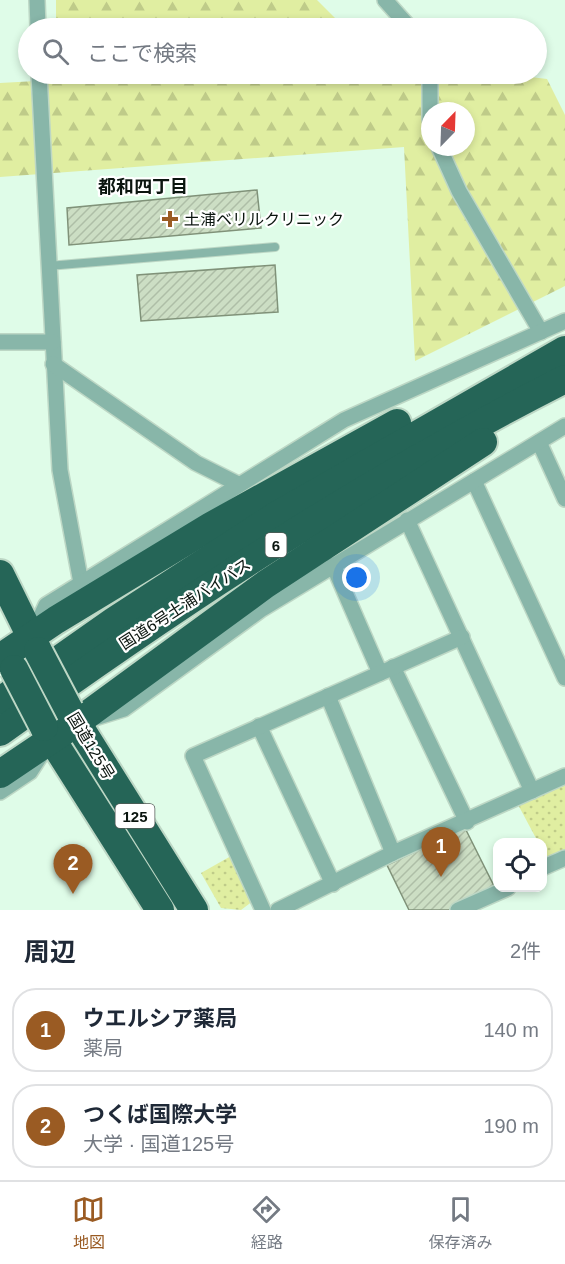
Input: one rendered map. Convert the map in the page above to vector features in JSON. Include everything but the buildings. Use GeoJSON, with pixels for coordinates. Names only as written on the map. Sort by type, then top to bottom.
{"type":"FeatureCollection","features":[{"type":"Feature","properties":{"kind":"highway"},"geometry":{"type":"LineString","coordinates":[[4,656],[34,644],[211,526],[399,422],[520,362],[565,348]]}},
{"type":"Feature","properties":{"kind":"highway","name":"国道6号土浦バイパス"},"geometry":{"type":"LineString","coordinates":[[0,701],[114,621],[274,517],[565,348]]}},
{"type":"Feature","properties":{"kind":"highway"},"geometry":{"type":"LineString","coordinates":[[0,774],[48,734],[266,584],[494,435],[553,385]]}},
{"type":"Feature","properties":{"kind":"highway","name":"国道6号土浦バイパス"},"geometry":{"type":"LineString","coordinates":[[0,732],[126,643],[289,536],[553,385]]}},
{"type":"Feature","properties":{"kind":"highway","name":"国道125号"},"geometry":{"type":"LineString","coordinates":[[0,574],[73,717],[194,910]]}},
{"type":"Feature","properties":{"kind":"highway","name":"国道125号"},"geometry":{"type":"LineString","coordinates":[[4,656],[48,734],[160,910]]}},
{"type":"Feature","properties":{"kind":"street"},"geometry":{"type":"LineString","coordinates":[[38,0],[38,18]]}},
{"type":"Feature","properties":{"kind":"street"},"geometry":{"type":"LineString","coordinates":[[385,0],[401,18]]}},
{"type":"Feature","properties":{"kind":"street"},"geometry":{"type":"LineString","coordinates":[[39,84],[60,470],[81,583]]}},
{"type":"Feature","properties":{"kind":"street"},"geometry":{"type":"LineString","coordinates":[[430,84],[430,102]]}},
{"type":"Feature","properties":{"kind":"street"},"geometry":{"type":"LineString","coordinates":[[443,156],[459,191],[541,332]]}},
{"type":"Feature","properties":{"kind":"street"},"geometry":{"type":"LineString","coordinates":[[34,644],[46,605],[238,484],[344,420],[565,321]]}},
{"type":"Feature","properties":{"kind":"street"},"geometry":{"type":"LineString","coordinates":[[0,342],[53,342]]}},
{"type":"Feature","properties":{"kind":"street"},"geometry":{"type":"LineString","coordinates":[[53,364],[196,463],[238,484]]}},
{"type":"Feature","properties":{"kind":"street"},"geometry":{"type":"LineString","coordinates":[[73,717],[124,709],[262,609],[565,426]]}},
{"type":"Feature","properties":{"kind":"street"},"geometry":{"type":"LineString","coordinates":[[538,442],[565,499]]}},
{"type":"Feature","properties":{"kind":"street"},"geometry":{"type":"LineString","coordinates":[[474,481],[565,678]]}},
{"type":"Feature","properties":{"kind":"street"},"geometry":{"type":"LineString","coordinates":[[407,520],[532,791]]}},
{"type":"Feature","properties":{"kind":"street"},"geometry":{"type":"LineString","coordinates":[[333,565],[467,822]]}},
{"type":"Feature","properties":{"kind":"street"},"geometry":{"type":"LineString","coordinates":[[263,910],[193,756],[462,637]]}},
{"type":"Feature","properties":{"kind":"street"},"geometry":{"type":"LineString","coordinates":[[327,696],[393,853]]}},
{"type":"Feature","properties":{"kind":"street"},"geometry":{"type":"LineString","coordinates":[[259,726],[333,884]]}},
{"type":"Feature","properties":{"kind":"street"},"geometry":{"type":"LineString","coordinates":[[0,792],[30,772],[48,734]]}},
{"type":"Feature","properties":{"kind":"street"},"geometry":{"type":"LineString","coordinates":[[278,910],[302,905],[333,884],[393,853],[467,822],[565,776]]}},
{"type":"Feature","properties":{"kind":"street"},"geometry":{"type":"LineString","coordinates":[[547,866],[565,858]]}},
{"type":"Feature","properties":{"kind":"street"},"geometry":{"type":"LineString","coordinates":[[458,910],[499,892]]}},
{"type":"Feature","properties":{"kind":"lane"},"geometry":{"type":"LineString","coordinates":[[48,266],[275,247]]}},
{"type":"Feature","properties":{"kind":"green space"},"geometry":{"type":"Polygon","coordinates":[[[56,0],[317,0],[335,18],[56,18],[56,0]]]}},
{"type":"Feature","properties":{"kind":"green space"},"geometry":{"type":"Polygon","coordinates":[[[547,79],[565,115],[565,286],[415,361],[404,147],[0,177],[0,83],[547,84],[547,79]]]}},
{"type":"Feature","properties":{"kind":"green space"},"geometry":{"type":"Polygon","coordinates":[[[565,776],[565,858],[550,864],[547,858],[547,838],[536,838],[515,799],[565,776]]]}},
{"type":"Feature","properties":{"kind":"green space"},"geometry":{"type":"Polygon","coordinates":[[[231,856],[253,901],[241,910],[221,908],[201,873],[231,856]]]}},
{"type":"Feature","properties":{"kind":"place","name":"土浦ベリルクリニック"},"geometry":{"type":"Point","coordinates":[170,219]}},
{"type":"Feature","properties":{"kind":"place","name":"ウエルシア薬局"},"geometry":{"type":"Point","coordinates":[441,877]}},
{"type":"Feature","properties":{"kind":"place","name":"つくば国際大学"},"geometry":{"type":"Point","coordinates":[73,894]}},
{"type":"Feature","properties":{"kind":"district","name":"都和四丁目"},"geometry":{"type":"Point","coordinates":[143,187]}}]}
